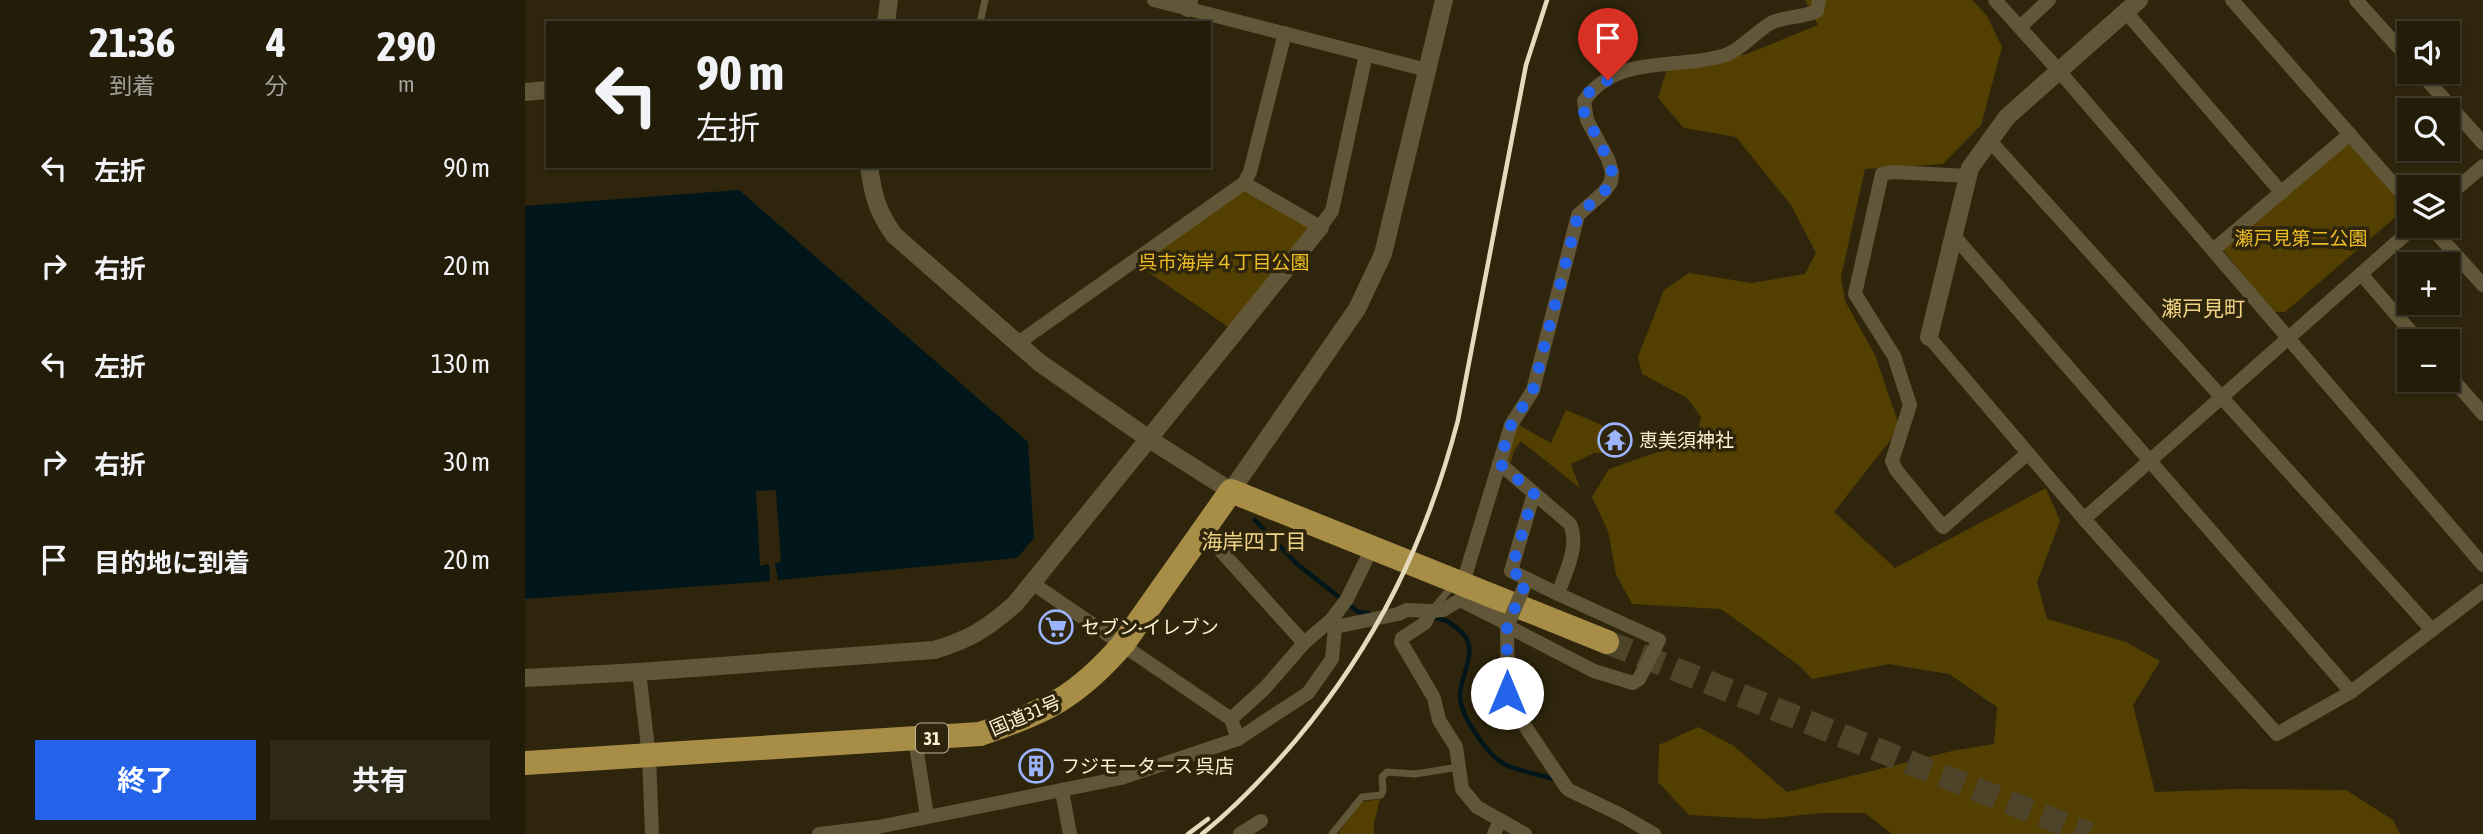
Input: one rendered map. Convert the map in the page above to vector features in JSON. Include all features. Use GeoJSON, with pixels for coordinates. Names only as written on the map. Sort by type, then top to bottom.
{"type":"FeatureCollection","features":[{"type":"Feature","properties":{"kind":"highway","name":"国道31号"},"geometry":{"type":"LineString","coordinates":[[525,763],[980,734],[1024,719],[1052,706],[1090,679],[1123,644],[1231,491]]}},
{"type":"Feature","properties":{"kind":"highway"},"geometry":{"type":"LineString","coordinates":[[1231,491],[1607,642]]}},
{"type":"Feature","properties":{"kind":"street"},"geometry":{"type":"LineString","coordinates":[[886,21],[889,0]]}},
{"type":"Feature","properties":{"kind":"street"},"geometry":{"type":"LineString","coordinates":[[1154,0],[1188,4],[1285,33],[1427,70]]}},
{"type":"Feature","properties":{"kind":"street"},"geometry":{"type":"LineString","coordinates":[[869,168],[873,194],[881,216],[894,235],[1040,363],[1149,439],[1231,491],[1357,309],[1370,285],[1383,254],[1444,0]]}},
{"type":"Feature","properties":{"kind":"street"},"geometry":{"type":"LineString","coordinates":[[1459,582],[1511,425],[1533,390],[1578,215],[1604,192],[1611,182],[1612,172],[1608,159],[1587,120],[1584,101],[1590,91],[1625,69],[1724,56],[1773,22],[1808,15],[1817,10],[1819,0]]}},
{"type":"Feature","properties":{"kind":"street"},"geometry":{"type":"LineString","coordinates":[[1995,0],[2060,72],[2483,565]]}},
{"type":"Feature","properties":{"kind":"street"},"geometry":{"type":"LineString","coordinates":[[2019,26],[2049,0]]}},
{"type":"Feature","properties":{"kind":"street"},"geometry":{"type":"LineString","coordinates":[[2232,0],[2397,188]]}},
{"type":"Feature","properties":{"kind":"street"},"geometry":{"type":"LineString","coordinates":[[2356,0],[2397,46]]}},
{"type":"Feature","properties":{"kind":"street"},"geometry":{"type":"LineString","coordinates":[[2281,192],[2132,6],[2007,117],[1970,168],[1929,337],[2084,519],[2277,734],[2351,692],[2483,591]]}},
{"type":"Feature","properties":{"kind":"street"},"geometry":{"type":"LineString","coordinates":[[1018,343],[1244,183],[1250,172],[1285,33]]}},
{"type":"Feature","properties":{"kind":"street"},"geometry":{"type":"LineString","coordinates":[[525,678],[639,673],[934,650],[961,643],[995,623],[1016,604],[1332,211],[1366,54]]}},
{"type":"Feature","properties":{"kind":"street"},"geometry":{"type":"LineString","coordinates":[[2431,84],[2483,143]]}},
{"type":"Feature","properties":{"kind":"street"},"geometry":{"type":"LineString","coordinates":[[525,92],[546,90]]}},
{"type":"Feature","properties":{"kind":"street"},"geometry":{"type":"LineString","coordinates":[[2213,250],[2350,134]]}},
{"type":"Feature","properties":{"kind":"street"},"geometry":{"type":"LineString","coordinates":[[1990,141],[2432,630]]}},
{"type":"Feature","properties":{"kind":"street"},"geometry":{"type":"LineString","coordinates":[[2460,186],[2483,166]]}},
{"type":"Feature","properties":{"kind":"street"},"geometry":{"type":"LineString","coordinates":[[1968,176],[1893,172],[1882,174],[1855,294],[1893,356],[1910,405],[1892,461],[1896,470],[1943,527],[2028,453]]}},
{"type":"Feature","properties":{"kind":"street"},"geometry":{"type":"LineString","coordinates":[[1244,183],[1320,227]]}},
{"type":"Feature","properties":{"kind":"street"},"geometry":{"type":"LineString","coordinates":[[1954,236],[2351,692]]}},
{"type":"Feature","properties":{"kind":"street"},"geometry":{"type":"LineString","coordinates":[[2084,519],[2402,238]]}},
{"type":"Feature","properties":{"kind":"street"},"geometry":{"type":"LineString","coordinates":[[2441,238],[2483,285]]}},
{"type":"Feature","properties":{"kind":"street"},"geometry":{"type":"LineString","coordinates":[[2361,274],[2409,329]]}},
{"type":"Feature","properties":{"kind":"street"},"geometry":{"type":"LineString","coordinates":[[2460,388],[2483,414]]}},
{"type":"Feature","properties":{"kind":"street"},"geometry":{"type":"LineString","coordinates":[[1499,463],[1570,524],[1574,534],[1572,551],[1559,594]]}},
{"type":"Feature","properties":{"kind":"street"},"geometry":{"type":"LineString","coordinates":[[1525,834],[1497,827],[1462,789],[1456,747],[1439,720],[1434,698],[1401,642],[1402,638],[1428,616],[1460,600],[1594,671],[1633,683],[1639,679],[1659,640],[1511,571],[1534,493]]}},
{"type":"Feature","properties":{"kind":"street"},"geometry":{"type":"LineString","coordinates":[[1202,530],[1304,643]]}},
{"type":"Feature","properties":{"kind":"street"},"geometry":{"type":"LineString","coordinates":[[819,834],[878,827],[1121,778],[1238,739],[1308,693],[1332,659],[1334,623],[1371,548]]}},
{"type":"Feature","properties":{"kind":"street"},"geometry":{"type":"LineString","coordinates":[[1527,580],[1508,624],[1509,701],[1563,781],[1654,834]]}},
{"type":"Feature","properties":{"kind":"street"},"geometry":{"type":"LineString","coordinates":[[1033,583],[1231,719],[1238,739]]}},
{"type":"Feature","properties":{"kind":"street"},"geometry":{"type":"LineString","coordinates":[[1231,719],[1265,688],[1304,643],[1334,623],[1398,614],[1406,610],[1428,616]]}},
{"type":"Feature","properties":{"kind":"street"},"geometry":{"type":"LineString","coordinates":[[639,673],[649,756],[652,834]]}},
{"type":"Feature","properties":{"kind":"street"},"geometry":{"type":"LineString","coordinates":[[915,739],[927,816]]}},
{"type":"Feature","properties":{"kind":"street"},"geometry":{"type":"LineString","coordinates":[[1062,791],[1070,834]]}},
{"type":"Feature","properties":{"kind":"street"},"geometry":{"type":"LineString","coordinates":[[1240,834],[1261,821]]}},
{"type":"Feature","properties":{"kind":"lane"},"geometry":{"type":"LineString","coordinates":[[980,21],[985,0]]}},
{"type":"Feature","properties":{"kind":"lane"},"geometry":{"type":"LineString","coordinates":[[1428,616],[1459,582]]}},
{"type":"Feature","properties":{"kind":"lane"},"geometry":{"type":"LineString","coordinates":[[1332,834],[1362,797],[1381,795],[1384,791],[1382,777],[1387,772],[1415,774],[1459,767]]}},
{"type":"Feature","properties":{"kind":"green space"},"geometry":{"type":"Polygon","coordinates":[[[1805,0],[1972,0],[1987,16],[2002,47],[1981,125],[1943,164],[1865,169],[1841,277],[1845,301],[1875,355],[1900,428],[1834,512],[1895,568],[2046,488],[2060,521],[2037,582],[2047,619],[2126,642],[2160,661],[2133,705],[2155,792],[2238,789],[2346,790],[2393,820],[2400,834],[1892,834],[1865,813],[1820,813],[1765,819],[1689,815],[1658,782],[1659,745],[1698,727],[1734,746],[1787,792],[1952,751],[1994,744],[1997,707],[1949,674],[1889,664],[1812,679],[1800,666],[1721,609],[1632,604],[1616,574],[1608,531],[1592,497],[1609,469],[1697,438],[1701,417],[1687,398],[1642,374],[1638,357],[1664,290],[1689,273],[1752,283],[1805,274],[1816,253],[1791,205],[1736,137],[1684,128],[1658,98],[1667,69],[1747,54],[1818,25],[1805,0]]]}},
{"type":"Feature","properties":{"kind":"green space","name":"瀬戸見第二公園"},"geometry":{"type":"Polygon","coordinates":[[[2346,140],[2397,198],[2397,216],[2285,312],[2273,312],[2220,246],[2346,140]]]}},
{"type":"Feature","properties":{"kind":"green space","name":"呉市海岸４丁目公園"},"geometry":{"type":"Polygon","coordinates":[[[1244,186],[1316,227],[1234,331],[1135,263],[1244,186]]]}},
{"type":"Feature","properties":{"kind":"green space"},"geometry":{"type":"Polygon","coordinates":[[[1566,410],[1602,425],[1607,453],[1594,453],[1571,464],[1580,488],[1521,441],[1514,451],[1509,468],[1502,463],[1515,423],[1551,443],[1566,410]]]}},
{"type":"Feature","properties":{"kind":"green space"},"geometry":{"type":"Polygon","coordinates":[[[1380,799],[1374,834],[1338,834],[1361,802],[1380,799]]]}},
{"type":"Feature","properties":{"kind":"shaded area"},"geometry":{"type":"Polygon","coordinates":[[[739,190],[1028,442],[1034,538],[1017,558],[778,580],[775,563],[781,562],[776,490],[756,491],[760,566],[769,564],[770,581],[525,599],[525,206],[739,190]]]}},
{"type":"Feature","properties":{"kind":"waterway"},"geometry":{"type":"LineString","coordinates":[[1255,520],[1297,564],[1358,612],[1368,613]]}},
{"type":"Feature","properties":{"kind":"waterway"},"geometry":{"type":"LineString","coordinates":[[1430,618],[1442,619],[1452,624],[1466,637],[1469,653],[1461,687],[1461,704],[1468,721],[1492,755],[1516,769],[1554,779]]}},
{"type":"Feature","properties":{"kind":"tunnel"},"geometry":{"type":"LineString","coordinates":[[1607,642],[2089,834]]}},
{"type":"Feature","properties":{"kind":"railway"},"geometry":{"type":"LineString","coordinates":[[1202,834],[1263,777],[1296,740],[1351,666],[1395,589],[1431,508],[1458,420],[1526,65],[1547,0]]}},
{"type":"Feature","properties":{"kind":"railway"},"geometry":{"type":"LineString","coordinates":[[1188,834],[1208,819]]}},
{"type":"Feature","properties":{"kind":"place","name":"恵美須神社"},"geometry":{"type":"Point","coordinates":[1615,440]}},
{"type":"Feature","properties":{"kind":"place","name":"セブン-イレブン"},"geometry":{"type":"Point","coordinates":[1056,627]}},
{"type":"Feature","properties":{"kind":"place","name":"フジモータース 呉店"},"geometry":{"type":"Point","coordinates":[1036,766]}},
{"type":"Feature","properties":{"kind":"district","name":"瀬戸見町"},"geometry":{"type":"Point","coordinates":[2203,308]}},
{"type":"Feature","properties":{"kind":"district","name":"海岸四丁目"},"geometry":{"type":"Point","coordinates":[1254,541]}},
{"type":"Feature","properties":{"kind":"route"},"geometry":{"type":"LineString","coordinates":[[1507,693],[1507,626],[1527,580],[1511,571],[1534,493],[1499,463],[1511,425],[1533,390],[1578,215],[1604,192],[1611,182],[1612,172],[1608,159],[1583,110],[1584,101],[1590,91],[1608,80]]}}]}
